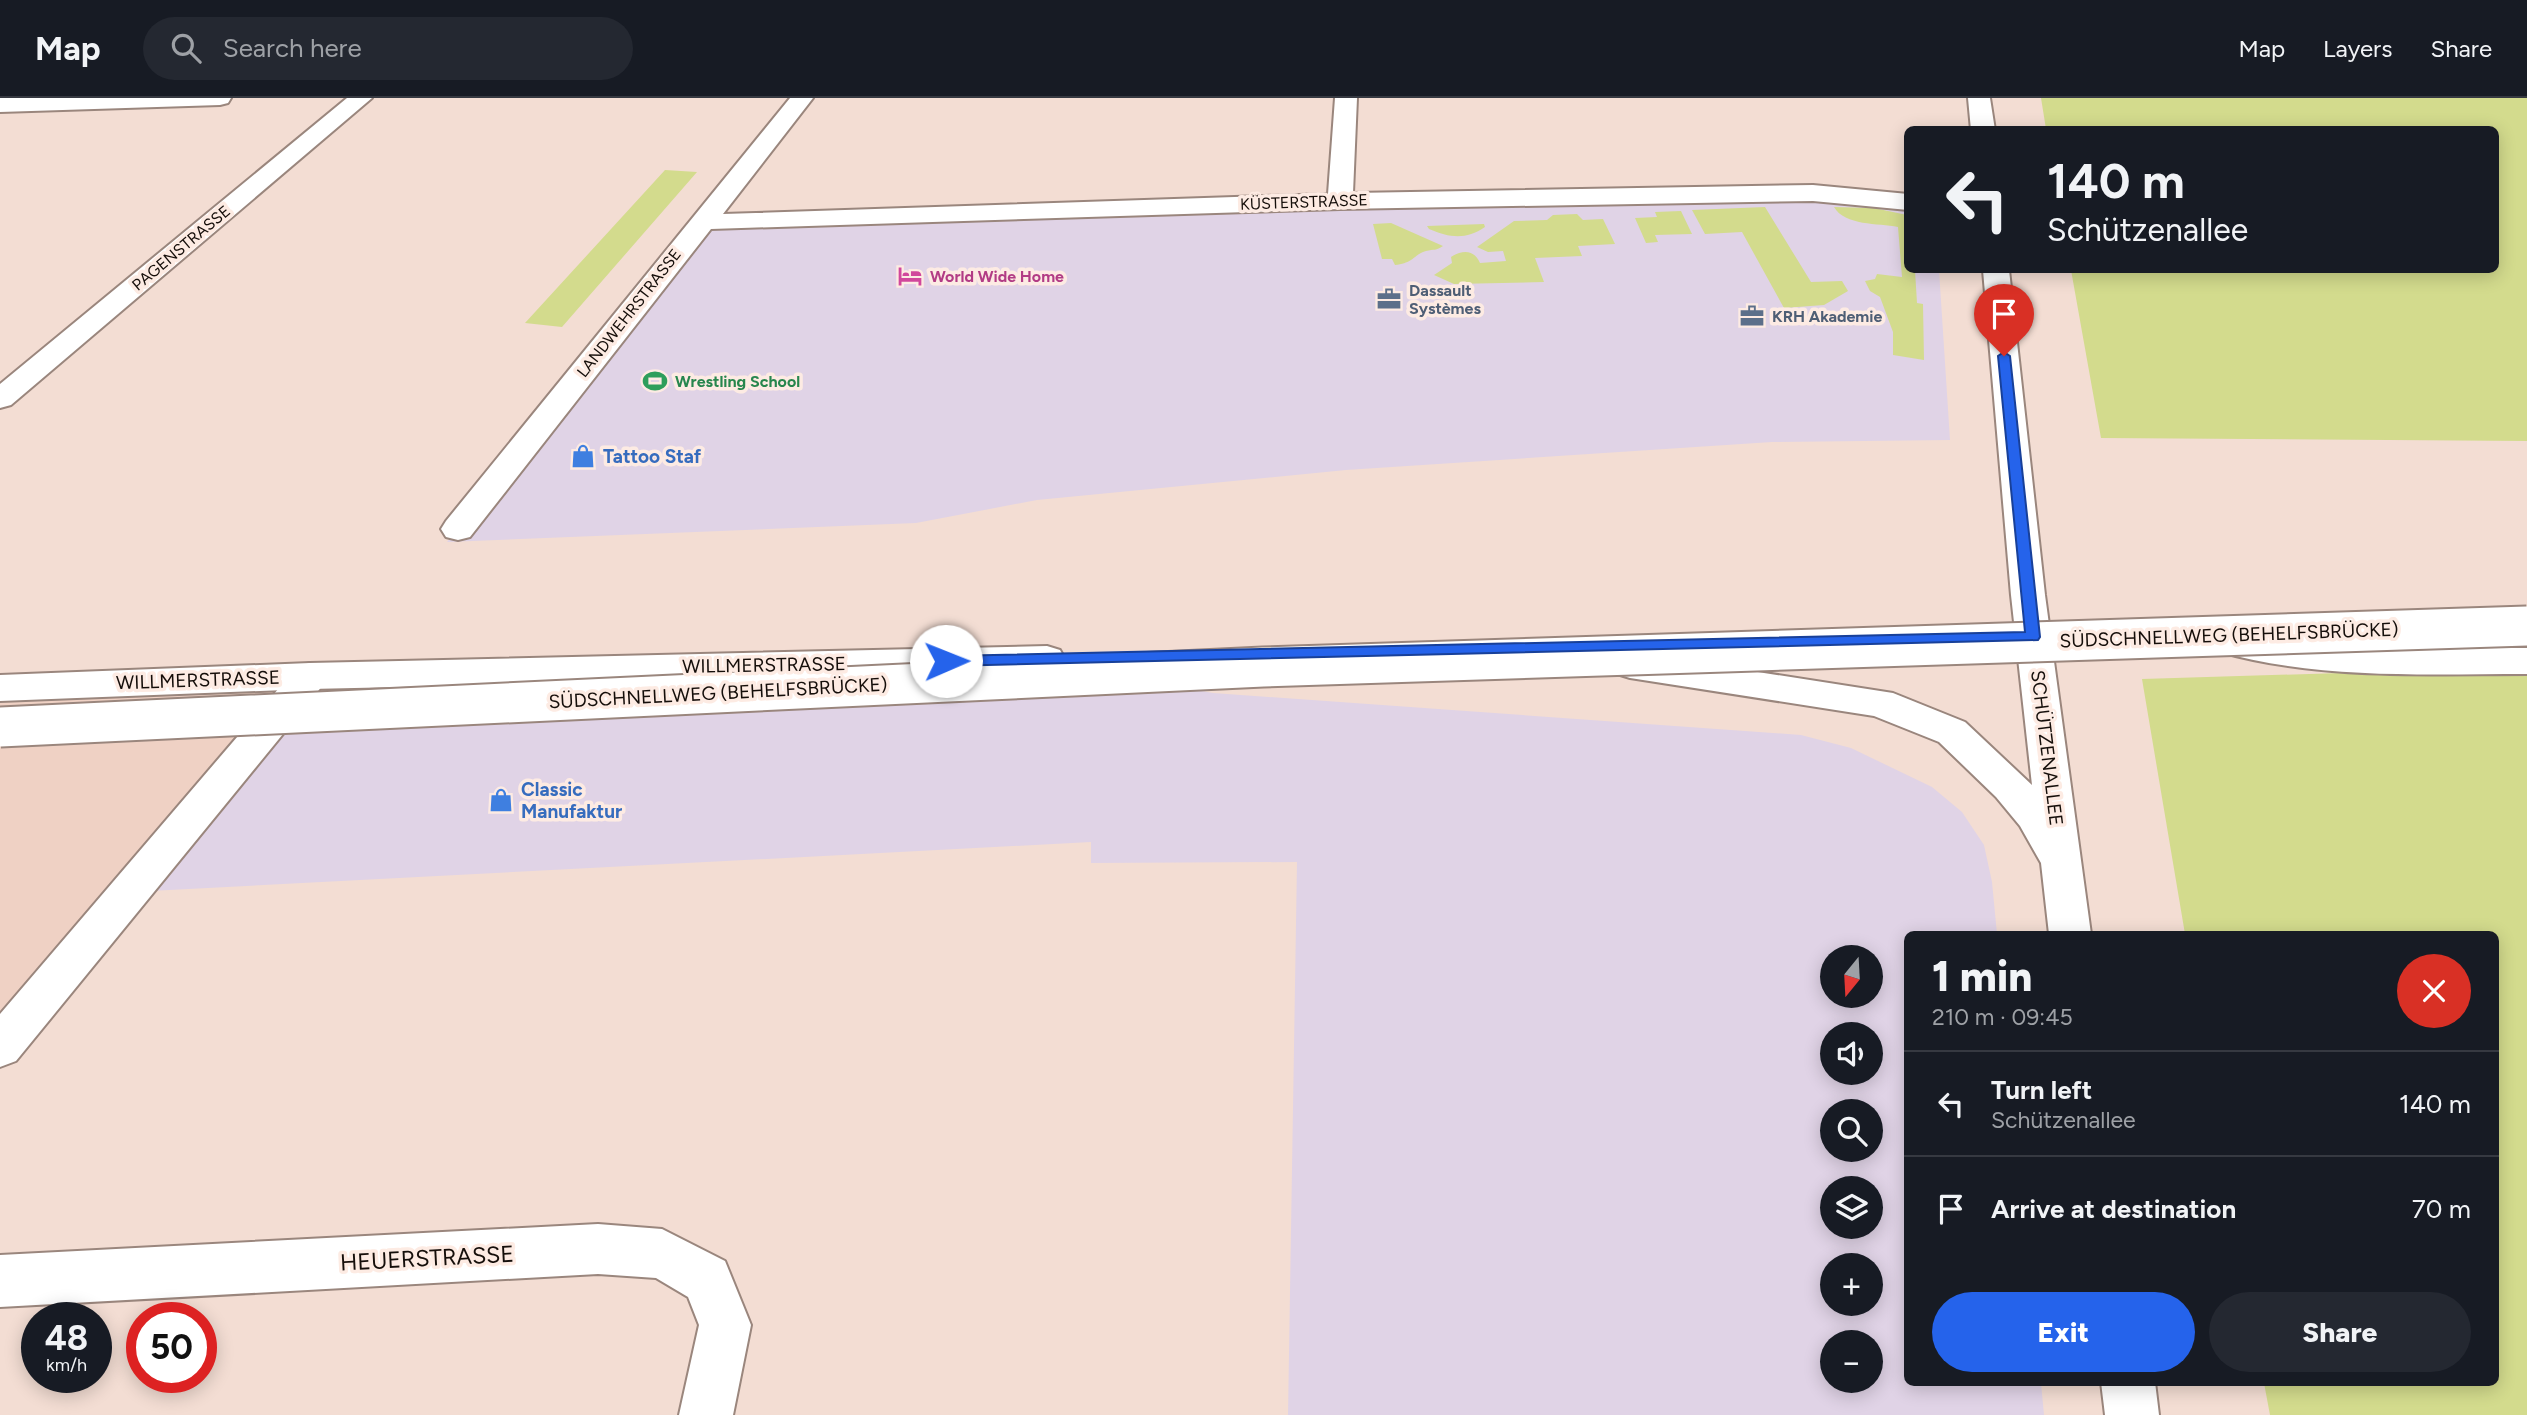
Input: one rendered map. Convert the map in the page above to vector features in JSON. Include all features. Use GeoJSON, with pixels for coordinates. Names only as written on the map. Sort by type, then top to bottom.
{"type":"FeatureCollection","features":[{"type":"Feature","properties":{"kind":"main road"},"geometry":{"type":"LineString","coordinates":[[0,105],[220,98]]}},
{"type":"Feature","properties":{"kind":"main road","name":"PAGENSTRASSE"},"geometry":{"type":"LineString","coordinates":[[0,398],[361,98]]}},
{"type":"Feature","properties":{"kind":"main road","name":"LANDWEHRSTRASSE"},"geometry":{"type":"LineString","coordinates":[[458,529],[802,98]]}},
{"type":"Feature","properties":{"kind":"main road"},"geometry":{"type":"LineString","coordinates":[[1340,201],[1346,98]]}},
{"type":"Feature","properties":{"kind":"main road"},"geometry":{"type":"LineString","coordinates":[[1979,98],[1982,126]]}},
{"type":"Feature","properties":{"kind":"main road","name":"KÜSTERSTRASSE"},"geometry":{"type":"LineString","coordinates":[[701,222],[1340,201],[1813,193],[1904,202]]}},
{"type":"Feature","properties":{"kind":"main road","name":"SCHÜTZENALLEE"},"geometry":{"type":"LineString","coordinates":[[1996,273],[2033,637],[2070,931]]}},
{"type":"Feature","properties":{"kind":"main road","name":"SÜDSCHNELLWEG (BEHELFSBRÜCKE)"},"geometry":{"type":"LineString","coordinates":[[0,705],[1260,647],[2527,605]]}},
{"type":"Feature","properties":{"kind":"main road","name":"SÜDSCHNELLWEG (BEHELFSBRÜCKE)"},"geometry":{"type":"LineString","coordinates":[[0,727],[1263,667],[2527,626]]}},
{"type":"Feature","properties":{"kind":"main road","name":"WILLMERSTRASSE"},"geometry":{"type":"LineString","coordinates":[[0,688],[310,676],[2172,633],[2214,638],[2274,653],[2324,659],[2527,661]]}},
{"type":"Feature","properties":{"kind":"main road"},"geometry":{"type":"LineString","coordinates":[[1517,648],[1880,703],[1952,732],[1976,752],[2034,815],[2062,862]]}},
{"type":"Feature","properties":{"kind":"main road"},"geometry":{"type":"LineString","coordinates":[[1,1045],[310,676]]}},
{"type":"Feature","properties":{"kind":"main road","name":"HEUERSTRASSE"},"geometry":{"type":"LineString","coordinates":[[0,1281],[598,1249],[662,1254],[707,1279],[725,1325],[706,1415]]}},
{"type":"Feature","properties":{"kind":"main road"},"geometry":{"type":"LineString","coordinates":[[2128,1386],[2132,1415]]}},
{"type":"Feature","properties":{"kind":"shaded area"},"geometry":{"type":"Polygon","coordinates":[[[1813,193],[1904,202],[1904,273],[1939,273],[1950,440],[1772,442],[1346,470],[1037,500],[916,523],[447,542],[701,222],[1813,193]]]}},
{"type":"Feature","properties":{"kind":"shaded area"},"geometry":{"type":"Polygon","coordinates":[[[1069,667],[1213,693],[1801,735],[1851,748],[1932,787],[1962,812],[1984,845],[1992,882],[1997,931],[1904,931],[1904,1386],[2041,1386],[2044,1415],[1288,1415],[1297,862],[1091,863],[1091,842],[131,892],[310,676],[1069,667]]]}},
{"type":"Feature","properties":{"kind":"shaded area"},"geometry":{"type":"Polygon","coordinates":[[[310,676],[0,1047],[0,688],[310,676]]]}},
{"type":"Feature","properties":{"kind":"green space"},"geometry":{"type":"Polygon","coordinates":[[[2041,98],[2527,98],[2527,441],[2101,438],[2072,273],[2499,273],[2499,126],[2046,126],[2041,98]]]}},
{"type":"Feature","properties":{"kind":"green space"},"geometry":{"type":"Polygon","coordinates":[[[665,170],[697,172],[562,327],[525,323],[665,170]]]}},
{"type":"Feature","properties":{"kind":"green space"},"geometry":{"type":"Polygon","coordinates":[[[1765,207],[1811,282],[1842,281],[1848,291],[1824,305],[1784,308],[1742,232],[1705,234],[1692,210],[1765,207]]]}},
{"type":"Feature","properties":{"kind":"green space"},"geometry":{"type":"Polygon","coordinates":[[[1834,207],[1874,208],[1904,214],[1904,273],[1915,273],[1917,303],[1923,304],[1924,360],[1893,355],[1893,332],[1880,297],[1870,291],[1865,281],[1875,279],[1877,274],[1902,277],[1898,227],[1854,221],[1834,207]]]}},
{"type":"Feature","properties":{"kind":"green space"},"geometry":{"type":"Polygon","coordinates":[[[1681,211],[1692,234],[1655,235],[1658,242],[1646,243],[1635,218],[1657,217],[1655,212],[1681,211]]]}},
{"type":"Feature","properties":{"kind":"green space"},"geometry":{"type":"Polygon","coordinates":[[[1577,214],[1583,220],[1603,219],[1615,244],[1578,246],[1582,256],[1535,258],[1544,282],[1454,284],[1434,275],[1452,263],[1451,257],[1463,252],[1471,253],[1480,263],[1506,261],[1503,251],[1488,252],[1477,247],[1514,221],[1547,220],[1553,215],[1577,214]]]}},
{"type":"Feature","properties":{"kind":"green space"},"geometry":{"type":"Polygon","coordinates":[[[1391,223],[1443,246],[1426,251],[1406,263],[1395,265],[1392,259],[1382,259],[1373,224],[1391,223]]]}},
{"type":"Feature","properties":{"kind":"green space"},"geometry":{"type":"Polygon","coordinates":[[[1484,224],[1485,227],[1464,236],[1451,236],[1427,226],[1484,224]]]}},
{"type":"Feature","properties":{"kind":"green space"},"geometry":{"type":"Polygon","coordinates":[[[2341,673],[2527,676],[2527,1415],[2270,1415],[2265,1386],[2499,1386],[2499,931],[2184,931],[2142,679],[2341,673]]]}},
{"type":"Feature","properties":{"kind":"place","name":"World Wide Home"},"geometry":{"type":"Point","coordinates":[910,276]}},
{"type":"Feature","properties":{"kind":"place","name":"Dassault Systèmes"},"geometry":{"type":"Point","coordinates":[1389,299]}},
{"type":"Feature","properties":{"kind":"place","name":"KRH Akademie"},"geometry":{"type":"Point","coordinates":[1752,316]}},
{"type":"Feature","properties":{"kind":"place","name":"Wrestling School"},"geometry":{"type":"Point","coordinates":[655,381]}},
{"type":"Feature","properties":{"kind":"place","name":"Tattoo Staf"},"geometry":{"type":"Point","coordinates":[583,456]}},
{"type":"Feature","properties":{"kind":"place","name":"Classic Manufaktur"},"geometry":{"type":"Point","coordinates":[501,800]}},
{"type":"Feature","properties":{"kind":"route"},"geometry":{"type":"LineString","coordinates":[[946,661],[2033,637],[2004,356]]}}]}
